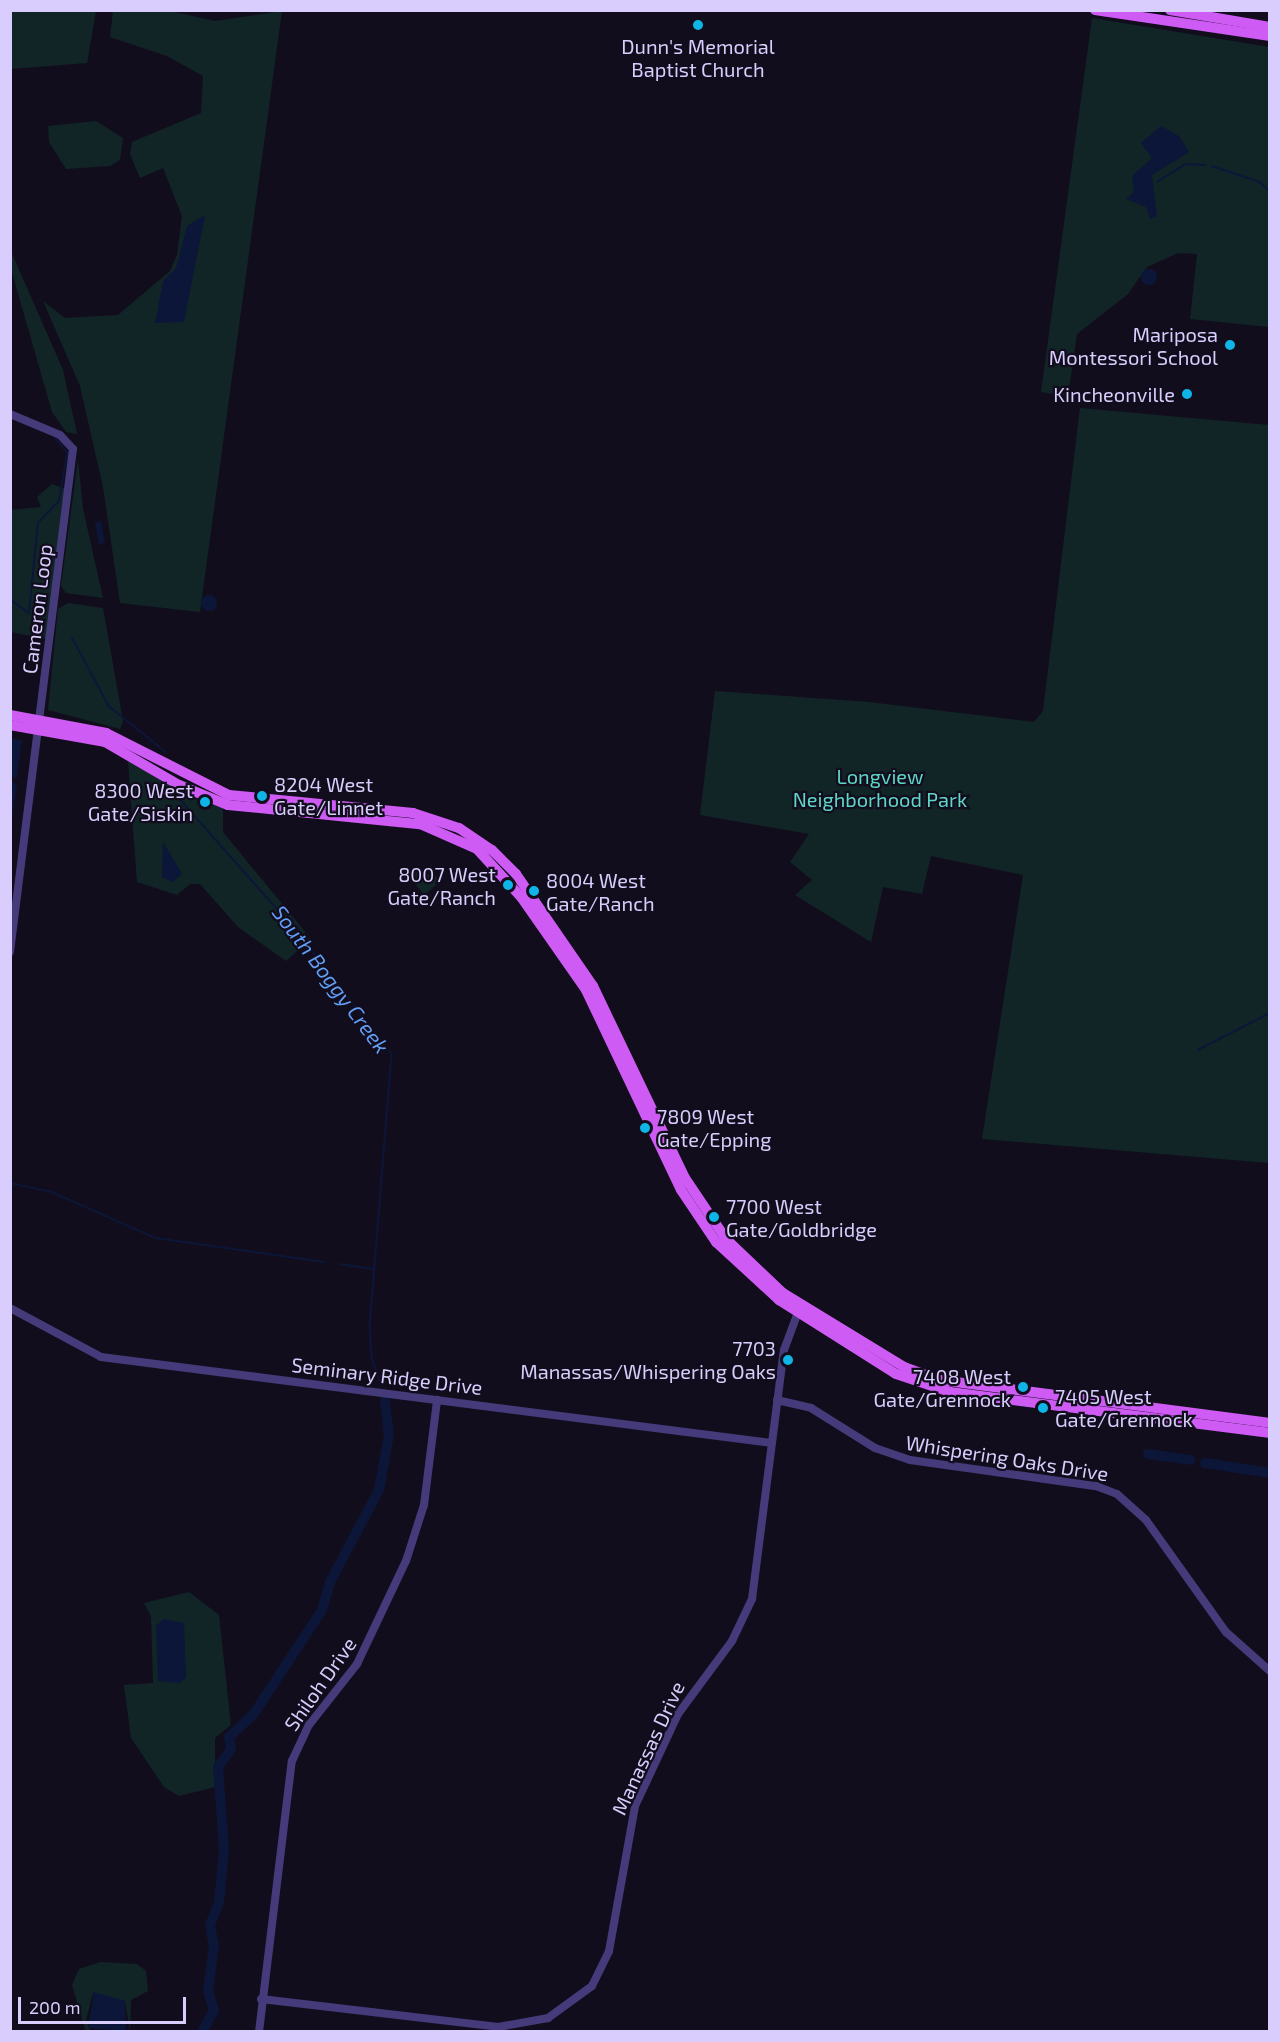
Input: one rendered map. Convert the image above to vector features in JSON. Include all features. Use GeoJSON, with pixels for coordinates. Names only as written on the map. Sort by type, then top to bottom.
{"type":"FeatureCollection","features":[{"type":"Feature","properties":{"kind":"main road"},"geometry":{"type":"LineString","coordinates":[[1095,10],[1269,36]]}},
{"type":"Feature","properties":{"kind":"main road"},"geometry":{"type":"LineString","coordinates":[[1170,10],[1269,27]]}},
{"type":"Feature","properties":{"kind":"main road"},"geometry":{"type":"LineString","coordinates":[[10,715],[40,724],[120,738],[219,792],[267,803],[420,814],[459,828],[492,850],[516,874],[593,986],[704,1210],[747,1261],[799,1309],[896,1374],[931,1388],[1269,1433]]}},
{"type":"Feature","properties":{"kind":"main road"},"geometry":{"type":"LineString","coordinates":[[10,725],[40,724]]}},
{"type":"Feature","properties":{"kind":"main road"},"geometry":{"type":"LineString","coordinates":[[799,1309],[904,1367],[940,1380],[1269,1423]]}},
{"type":"Feature","properties":{"kind":"street","name":"Cameron Loop"},"geometry":{"type":"LineString","coordinates":[[10,414],[60,435],[73,449],[10,952]]}},
{"type":"Feature","properties":{"kind":"street","name":"Seminary Ridge Drive"},"geometry":{"type":"LineString","coordinates":[[10,1308],[101,1358],[771,1443]]}},
{"type":"Feature","properties":{"kind":"street","name":"Manassas Drive"},"geometry":{"type":"LineString","coordinates":[[261,1999],[498,2027],[548,2018],[584,1996],[609,1951],[635,1806],[678,1714],[732,1641],[752,1599],[784,1350],[799,1309]]}},
{"type":"Feature","properties":{"kind":"street","name":"Shiloh Drive"},"geometry":{"type":"LineString","coordinates":[[259,2031],[261,1999],[292,1761],[309,1725],[357,1664],[406,1561],[423,1505],[437,1400]]}},
{"type":"Feature","properties":{"kind":"street","name":"Whispering Oaks Drive"},"geometry":{"type":"LineString","coordinates":[[777,1400],[811,1408],[903,1459],[1117,1494],[1146,1520],[1226,1632],[1269,1671]]}},
{"type":"Feature","properties":{"kind":"green space"},"geometry":{"type":"Polygon","coordinates":[[[11,10],[96,11],[87,63],[11,69],[11,10]]]}},
{"type":"Feature","properties":{"kind":"green space"},"geometry":{"type":"Polygon","coordinates":[[[113,11],[170,11],[215,21],[282,11],[200,612],[120,603],[103,487],[80,386],[43,301],[65,318],[118,315],[170,271],[177,255],[182,216],[163,168],[140,178],[130,154],[132,142],[201,113],[203,76],[167,56],[110,37],[113,11]]]}},
{"type":"Feature","properties":{"kind":"green space"},"geometry":{"type":"Polygon","coordinates":[[[1092,18],[1269,47],[1269,327],[1190,319],[1197,254],[1178,253],[1147,267],[1128,294],[1077,334],[1068,396],[1041,392],[1092,18]]]}},
{"type":"Feature","properties":{"kind":"green space"},"geometry":{"type":"Polygon","coordinates":[[[96,121],[123,138],[120,160],[110,166],[66,169],[49,142],[48,126],[96,121]]]}},
{"type":"Feature","properties":{"kind":"green space"},"geometry":{"type":"Polygon","coordinates":[[[10,249],[63,370],[77,434],[66,432],[52,412],[11,269],[10,249]]]}},
{"type":"Feature","properties":{"kind":"green space","name":"Longview Neighborhood Park"},"geometry":{"type":"Polygon","coordinates":[[[1080,408],[1269,425],[1269,1163],[982,1139],[1023,875],[931,856],[922,894],[883,887],[871,942],[795,895],[812,880],[790,862],[809,834],[700,815],[715,691],[869,702],[1034,722],[1043,711],[1080,408]]]}},
{"type":"Feature","properties":{"kind":"green space"},"geometry":{"type":"Polygon","coordinates":[[[78,460],[83,509],[103,598],[66,593],[61,586],[78,460]]]}},
{"type":"Feature","properties":{"kind":"green space"},"geometry":{"type":"Polygon","coordinates":[[[52,484],[66,489],[46,639],[11,632],[10,510],[41,507],[37,497],[52,484]]]}},
{"type":"Feature","properties":{"kind":"green space"},"geometry":{"type":"Polygon","coordinates":[[[68,603],[103,608],[123,721],[120,729],[48,710],[58,609],[68,603]]]}},
{"type":"Feature","properties":{"kind":"green space"},"geometry":{"type":"Polygon","coordinates":[[[128,761],[198,800],[223,808],[223,832],[311,939],[286,961],[238,927],[200,884],[190,884],[177,895],[137,882],[128,761]]]}},
{"type":"Feature","properties":{"kind":"green space"},"geometry":{"type":"Polygon","coordinates":[[[402,867],[435,876],[442,880],[424,895],[402,867]]]}},
{"type":"Feature","properties":{"kind":"green space"},"geometry":{"type":"Polygon","coordinates":[[[189,1592],[219,1615],[231,1725],[215,1738],[215,1787],[179,1796],[164,1787],[131,1738],[124,1685],[153,1683],[151,1616],[144,1603],[189,1592]]]}},
{"type":"Feature","properties":{"kind":"green space"},"geometry":{"type":"Polygon","coordinates":[[[100,1962],[137,1964],[146,1971],[148,1991],[131,2000],[130,2031],[125,2001],[93,1993],[86,2020],[90,2030],[100,2031],[86,2032],[72,1985],[79,1969],[100,1962]]]}},
{"type":"Feature","properties":{"kind":"water"},"geometry":{"type":"Polygon","coordinates":[[[1161,126],[1179,136],[1189,152],[1152,175],[1157,216],[1150,219],[1146,207],[1126,199],[1134,191],[1132,176],[1152,158],[1141,143],[1161,126]]]}},
{"type":"Feature","properties":{"kind":"water"},"geometry":{"type":"Polygon","coordinates":[[[205,215],[184,322],[155,323],[163,281],[176,268],[187,226],[205,215]]]}},
{"type":"Feature","properties":{"kind":"water"},"geometry":{"type":"Polygon","coordinates":[[[1149,269],[1155,271],[1157,277],[1155,283],[1149,285],[1143,283],[1141,277],[1143,271],[1149,269]]]}},
{"type":"Feature","properties":{"kind":"water"},"geometry":{"type":"Polygon","coordinates":[[[101,521],[105,542],[99,545],[95,523],[101,521]]]}},
{"type":"Feature","properties":{"kind":"water"},"geometry":{"type":"Polygon","coordinates":[[[209,595],[215,597],[217,603],[215,609],[209,611],[203,609],[201,603],[203,597],[209,595]]]}},
{"type":"Feature","properties":{"kind":"water"},"geometry":{"type":"Polygon","coordinates":[[[11,738],[22,740],[17,778],[11,777],[11,738]]]}},
{"type":"Feature","properties":{"kind":"water"},"geometry":{"type":"Polygon","coordinates":[[[10,780],[17,785],[11,820],[10,820],[10,780]]]}},
{"type":"Feature","properties":{"kind":"water"},"geometry":{"type":"Polygon","coordinates":[[[163,842],[182,874],[173,882],[162,877],[163,842]]]}},
{"type":"Feature","properties":{"kind":"water"},"geometry":{"type":"Polygon","coordinates":[[[163,1619],[184,1623],[186,1678],[179,1683],[158,1681],[156,1626],[163,1619]]]}},
{"type":"Feature","properties":{"kind":"water"},"geometry":{"type":"Polygon","coordinates":[[[94,1992],[125,2001],[126,2031],[88,2028],[94,1992]]]}},
{"type":"Feature","properties":{"kind":"waterway"},"geometry":{"type":"LineString","coordinates":[[1157,182],[1186,164],[1205,165]]}},
{"type":"Feature","properties":{"kind":"waterway"},"geometry":{"type":"LineString","coordinates":[[1212,166],[1260,182],[1270,191]]}},
{"type":"Feature","properties":{"kind":"waterway"},"geometry":{"type":"LineString","coordinates":[[10,599],[29,613],[38,523],[59,501],[67,453],[54,437]]}},
{"type":"Feature","properties":{"kind":"waterway","name":"South Boggy Creek"},"geometry":{"type":"LineString","coordinates":[[72,637],[109,706],[166,752]]}},
{"type":"Feature","properties":{"kind":"waterway","name":"South Boggy Creek"},"geometry":{"type":"LineString","coordinates":[[171,789],[302,937],[392,1054],[370,1326],[372,1358],[382,1385]]}},
{"type":"Feature","properties":{"kind":"waterway"},"geometry":{"type":"LineString","coordinates":[[1198,1050],[1270,1013]]}},
{"type":"Feature","properties":{"kind":"waterway"},"geometry":{"type":"LineString","coordinates":[[10,1183],[52,1192],[156,1238],[324,1262]]}},
{"type":"Feature","properties":{"kind":"waterway"},"geometry":{"type":"LineString","coordinates":[[339,1264],[374,1269]]}},
{"type":"Feature","properties":{"kind":"waterway","name":"South Boggy Creek"},"geometry":{"type":"LineString","coordinates":[[202,2032],[214,2010],[208,1991],[214,1946],[210,1925],[219,1903],[224,1849],[218,1767],[231,1749],[229,1737],[253,1715],[322,1610],[330,1582],[379,1490],[389,1435],[385,1401]]}},
{"type":"Feature","properties":{"kind":"waterway"},"geometry":{"type":"LineString","coordinates":[[1148,1454],[1191,1460]]}},
{"type":"Feature","properties":{"kind":"waterway"},"geometry":{"type":"LineString","coordinates":[[1205,1463],[1270,1473]]}},
{"type":"Feature","properties":{"kind":"place","name":"Dunn's Memorial Baptist Church"},"geometry":{"type":"Point","coordinates":[698,25]}},
{"type":"Feature","properties":{"kind":"place","name":"Mariposa Montessori School"},"geometry":{"type":"Point","coordinates":[1230,345]}},
{"type":"Feature","properties":{"kind":"place","name":"Kincheonville"},"geometry":{"type":"Point","coordinates":[1187,394]}},
{"type":"Feature","properties":{"kind":"place","name":"8204 West Gate/Linnet"},"geometry":{"type":"Point","coordinates":[262,796]}},
{"type":"Feature","properties":{"kind":"place","name":"8300 West Gate/Siskin"},"geometry":{"type":"Point","coordinates":[205,802]}},
{"type":"Feature","properties":{"kind":"place","name":"8007 West Gate/Ranch"},"geometry":{"type":"Point","coordinates":[508,885]}},
{"type":"Feature","properties":{"kind":"place","name":"8004 West Gate/Ranch"},"geometry":{"type":"Point","coordinates":[534,891]}},
{"type":"Feature","properties":{"kind":"place","name":"7809 West Gate/Epping"},"geometry":{"type":"Point","coordinates":[645,1128]}},
{"type":"Feature","properties":{"kind":"place","name":"7700 West Gate/Goldbridge"},"geometry":{"type":"Point","coordinates":[714,1217]}},
{"type":"Feature","properties":{"kind":"place","name":"7703 Manassas/Whispering Oaks"},"geometry":{"type":"Point","coordinates":[788,1360]}},
{"type":"Feature","properties":{"kind":"place","name":"7408 West Gate/Grennock"},"geometry":{"type":"Point","coordinates":[1023,1387]}},
{"type":"Feature","properties":{"kind":"place","name":"7405 West Gate/Grennock"},"geometry":{"type":"Point","coordinates":[1043,1408]}}]}
